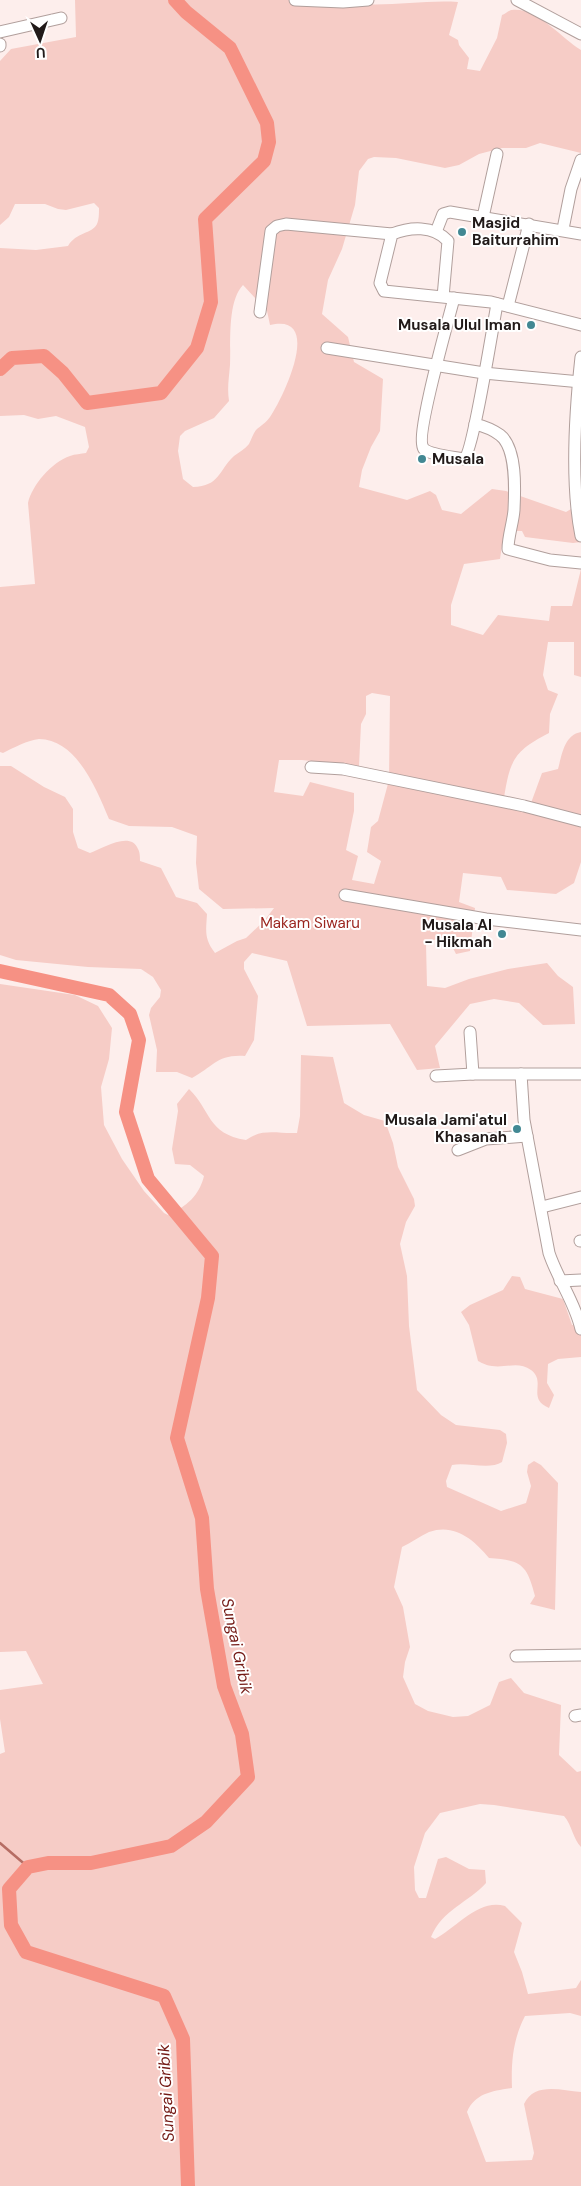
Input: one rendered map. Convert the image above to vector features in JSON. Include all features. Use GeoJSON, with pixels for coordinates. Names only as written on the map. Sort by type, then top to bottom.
{"type":"FeatureCollection","features":[{"type":"Feature","properties":{"kind":"street"},"geometry":{"type":"LineString","coordinates":[[295,0],[343,2],[368,0]]}},
{"type":"Feature","properties":{"kind":"street"},"geometry":{"type":"LineString","coordinates":[[517,0],[581,34]]}},
{"type":"Feature","properties":{"kind":"street"},"geometry":{"type":"LineString","coordinates":[[0,32],[61,18]]}},
{"type":"Feature","properties":{"kind":"street"},"geometry":{"type":"LineString","coordinates":[[483,217],[497,154]]}},
{"type":"Feature","properties":{"kind":"street"},"geometry":{"type":"LineString","coordinates":[[563,229],[571,189],[581,160]]}},
{"type":"Feature","properties":{"kind":"street"},"geometry":{"type":"LineString","coordinates":[[436,232],[446,212],[563,229],[581,234]]}},
{"type":"Feature","properties":{"kind":"street"},"geometry":{"type":"LineString","coordinates":[[260,312],[270,230],[277,226],[286,224],[392,234],[414,228],[436,232],[446,238],[449,244],[448,298],[425,417],[422,447],[430,452],[464,459],[468,456],[484,373],[502,305],[529,224]]}},
{"type":"Feature","properties":{"kind":"street"},"geometry":{"type":"LineString","coordinates":[[392,234],[380,283],[384,291],[502,305],[581,325]]}},
{"type":"Feature","properties":{"kind":"street"},"geometry":{"type":"LineString","coordinates":[[327,348],[484,373],[580,382]]}},
{"type":"Feature","properties":{"kind":"street"},"geometry":{"type":"LineString","coordinates":[[581,357],[576,407],[575,447],[576,498],[581,536]]}},
{"type":"Feature","properties":{"kind":"street"},"geometry":{"type":"LineString","coordinates":[[474,424],[491,429],[501,436],[509,448],[513,461],[514,510],[508,549],[550,560],[581,563]]}},
{"type":"Feature","properties":{"kind":"street"},"geometry":{"type":"LineString","coordinates":[[311,767],[343,769],[524,806],[581,821]]}},
{"type":"Feature","properties":{"kind":"street"},"geometry":{"type":"LineString","coordinates":[[345,895],[486,919],[581,930]]}},
{"type":"Feature","properties":{"kind":"street"},"geometry":{"type":"LineString","coordinates":[[470,1032],[473,1074]]}},
{"type":"Feature","properties":{"kind":"street"},"geometry":{"type":"LineString","coordinates":[[521,1074],[522,1104],[527,1136],[542,1207],[549,1253],[560,1281],[573,1304],[581,1329]]}},
{"type":"Feature","properties":{"kind":"street"},"geometry":{"type":"LineString","coordinates":[[436,1076],[581,1074]]}},
{"type":"Feature","properties":{"kind":"street"},"geometry":{"type":"LineString","coordinates":[[458,1150],[486,1139],[527,1136]]}},
{"type":"Feature","properties":{"kind":"street"},"geometry":{"type":"LineString","coordinates":[[542,1207],[581,1197]]}},
{"type":"Feature","properties":{"kind":"street"},"geometry":{"type":"LineString","coordinates":[[560,1281],[581,1280]]}},
{"type":"Feature","properties":{"kind":"street"},"geometry":{"type":"LineString","coordinates":[[516,1656],[581,1655]]}},
{"type":"Feature","properties":{"kind":"green space","name":"Makam Siwaru"},"geometry":{"type":"Polygon","coordinates":[[[75,0],[342,0],[359,4],[458,2],[449,35],[458,40],[459,45],[469,58],[467,69],[480,71],[497,38],[502,15],[511,10],[521,10],[540,18],[581,50],[581,153],[540,143],[526,148],[502,148],[479,154],[459,165],[445,168],[396,158],[374,157],[368,159],[359,171],[355,205],[342,249],[328,280],[322,314],[348,337],[354,362],[383,379],[380,431],[362,470],[359,487],[407,500],[430,491],[436,495],[442,510],[461,514],[492,489],[506,491],[566,512],[581,503],[581,542],[573,543],[525,537],[522,531],[508,531],[502,545],[500,559],[464,564],[451,605],[451,625],[483,635],[498,615],[549,621],[551,606],[572,606],[581,569],[581,677],[574,675],[574,642],[548,642],[543,675],[548,690],[558,694],[550,714],[549,733],[528,745],[516,758],[509,774],[504,798],[531,803],[542,773],[558,769],[567,741],[575,734],[581,732],[581,862],[574,883],[556,894],[507,890],[501,877],[463,873],[459,902],[475,908],[470,951],[456,954],[449,940],[436,939],[426,944],[427,986],[445,988],[469,979],[508,969],[547,963],[558,976],[573,987],[575,1024],[543,1025],[519,1003],[494,999],[470,1004],[435,1046],[440,1068],[417,1070],[390,1024],[307,1026],[287,961],[252,953],[244,962],[244,969],[258,996],[254,1040],[245,1056],[221,1059],[192,1078],[177,1072],[156,1072],[157,1050],[149,1015],[151,1008],[160,997],[161,990],[153,977],[141,969],[88,967],[16,960],[0,955],[0,766],[11,766],[44,787],[65,797],[73,809],[73,832],[78,848],[90,853],[115,842],[129,841],[134,844],[139,852],[140,861],[161,868],[176,897],[197,903],[207,914],[207,939],[215,953],[246,938],[264,921],[274,908],[223,909],[199,889],[196,863],[197,836],[172,827],[129,826],[109,819],[84,768],[75,757],[52,741],[39,739],[3,753],[0,752],[0,587],[35,584],[28,503],[30,496],[38,482],[56,463],[76,454],[86,453],[89,447],[85,427],[56,416],[38,419],[24,415],[0,416],[0,248],[36,250],[68,246],[75,238],[95,227],[98,221],[99,208],[94,203],[66,210],[45,204],[15,204],[9,217],[0,225],[0,61],[11,49],[76,37],[75,0]],[[243,285],[238,292],[232,312],[229,401],[214,418],[185,431],[180,436],[178,451],[183,479],[193,487],[209,484],[214,481],[234,456],[249,444],[256,430],[276,408],[290,377],[295,360],[297,344],[295,332],[286,325],[270,325],[267,311],[243,285]],[[372,693],[366,696],[366,714],[361,724],[359,766],[302,760],[279,760],[274,792],[303,796],[310,782],[354,793],[354,811],[346,850],[358,856],[352,880],[374,884],[381,861],[367,852],[371,827],[378,821],[389,780],[390,696],[372,693]]]}},
{"type":"Feature","properties":{"kind":"green space"},"geometry":{"type":"Polygon","coordinates":[[[0,984],[75,995],[98,1006],[112,1028],[109,1059],[101,1087],[104,1125],[122,1159],[144,1191],[168,1215],[191,1200],[199,1189],[204,1176],[190,1165],[175,1164],[172,1149],[178,1111],[177,1104],[189,1089],[217,1127],[233,1137],[246,1140],[258,1134],[270,1132],[297,1133],[300,1116],[301,1055],[333,1057],[344,1103],[364,1115],[385,1121],[393,1143],[398,1167],[414,1199],[415,1206],[406,1222],[400,1244],[407,1276],[409,1326],[417,1390],[441,1415],[456,1425],[500,1430],[506,1434],[507,1443],[502,1462],[485,1466],[452,1465],[446,1481],[447,1487],[501,1511],[526,1503],[531,1486],[527,1472],[528,1465],[534,1461],[541,1465],[558,1483],[555,1610],[530,1604],[535,1596],[529,1577],[521,1566],[509,1560],[489,1558],[477,1545],[463,1535],[447,1530],[438,1530],[429,1532],[402,1547],[394,1587],[403,1607],[410,1647],[403,1677],[415,1704],[428,1711],[453,1717],[468,1716],[490,1705],[499,1682],[511,1678],[524,1693],[561,1705],[559,1755],[577,1772],[581,1771],[581,1847],[564,1816],[480,1804],[440,1813],[425,1833],[414,1867],[415,1890],[419,1898],[426,1898],[438,1859],[446,1857],[469,1869],[485,1870],[486,1883],[449,1913],[431,1937],[435,1939],[468,1915],[486,1906],[505,1906],[522,1923],[514,1952],[528,1994],[576,1988],[581,1980],[581,2016],[570,2013],[525,2016],[518,2033],[514,2051],[512,2088],[485,2094],[470,2106],[467,2112],[486,2162],[532,2160],[534,2153],[524,2104],[528,2097],[541,2090],[548,2089],[581,2092],[581,2186],[0,2186],[0,1754],[5,1752],[0,1719],[0,1690],[43,1684],[26,1651],[0,1652],[0,984]]]}},
{"type":"Feature","properties":{"kind":"green space"},"geometry":{"type":"Polygon","coordinates":[[[512,1276],[520,1277],[525,1289],[563,1299],[572,1325],[581,1326],[581,1357],[558,1359],[548,1364],[547,1383],[554,1395],[549,1408],[539,1400],[537,1380],[531,1370],[517,1365],[490,1366],[478,1361],[469,1325],[461,1312],[470,1305],[503,1290],[512,1276]]]}},
{"type":"Feature","properties":{"kind":"waterway","name":"Sungai Gribik"},"geometry":{"type":"LineString","coordinates":[[0,369],[12,358],[44,356],[63,373],[87,403],[161,393],[197,348],[211,302],[205,219],[264,161],[269,142],[267,123],[230,48],[186,12],[175,0]]}},
{"type":"Feature","properties":{"kind":"waterway","name":"Sungai Gribik"},"geometry":{"type":"LineString","coordinates":[[0,971],[109,995],[130,1014],[139,1040],[126,1112],[148,1179],[212,1256],[208,1298],[177,1438],[202,1518],[207,1589],[224,1686],[242,1734],[248,1777],[206,1822],[171,1846],[91,1863],[48,1863],[28,1867],[9,1889],[11,1925],[26,1952],[164,1996],[183,2039],[188,2186]]}},
{"type":"Feature","properties":{"kind":"waterway"},"geometry":{"type":"LineString","coordinates":[[0,1843],[28,1867]]}},
{"type":"Feature","properties":{"kind":"place","name":"Masjid Baiturrahim"},"geometry":{"type":"Point","coordinates":[462,232]}},
{"type":"Feature","properties":{"kind":"place","name":"Musala Ulul Iman"},"geometry":{"type":"Point","coordinates":[531,325]}},
{"type":"Feature","properties":{"kind":"place","name":"Musala"},"geometry":{"type":"Point","coordinates":[422,459]}},
{"type":"Feature","properties":{"kind":"place","name":"Musala Al - Hikmah"},"geometry":{"type":"Point","coordinates":[502,934]}},
{"type":"Feature","properties":{"kind":"place","name":"Musala Jami'atul Khasanah"},"geometry":{"type":"Point","coordinates":[517,1129]}}]}
